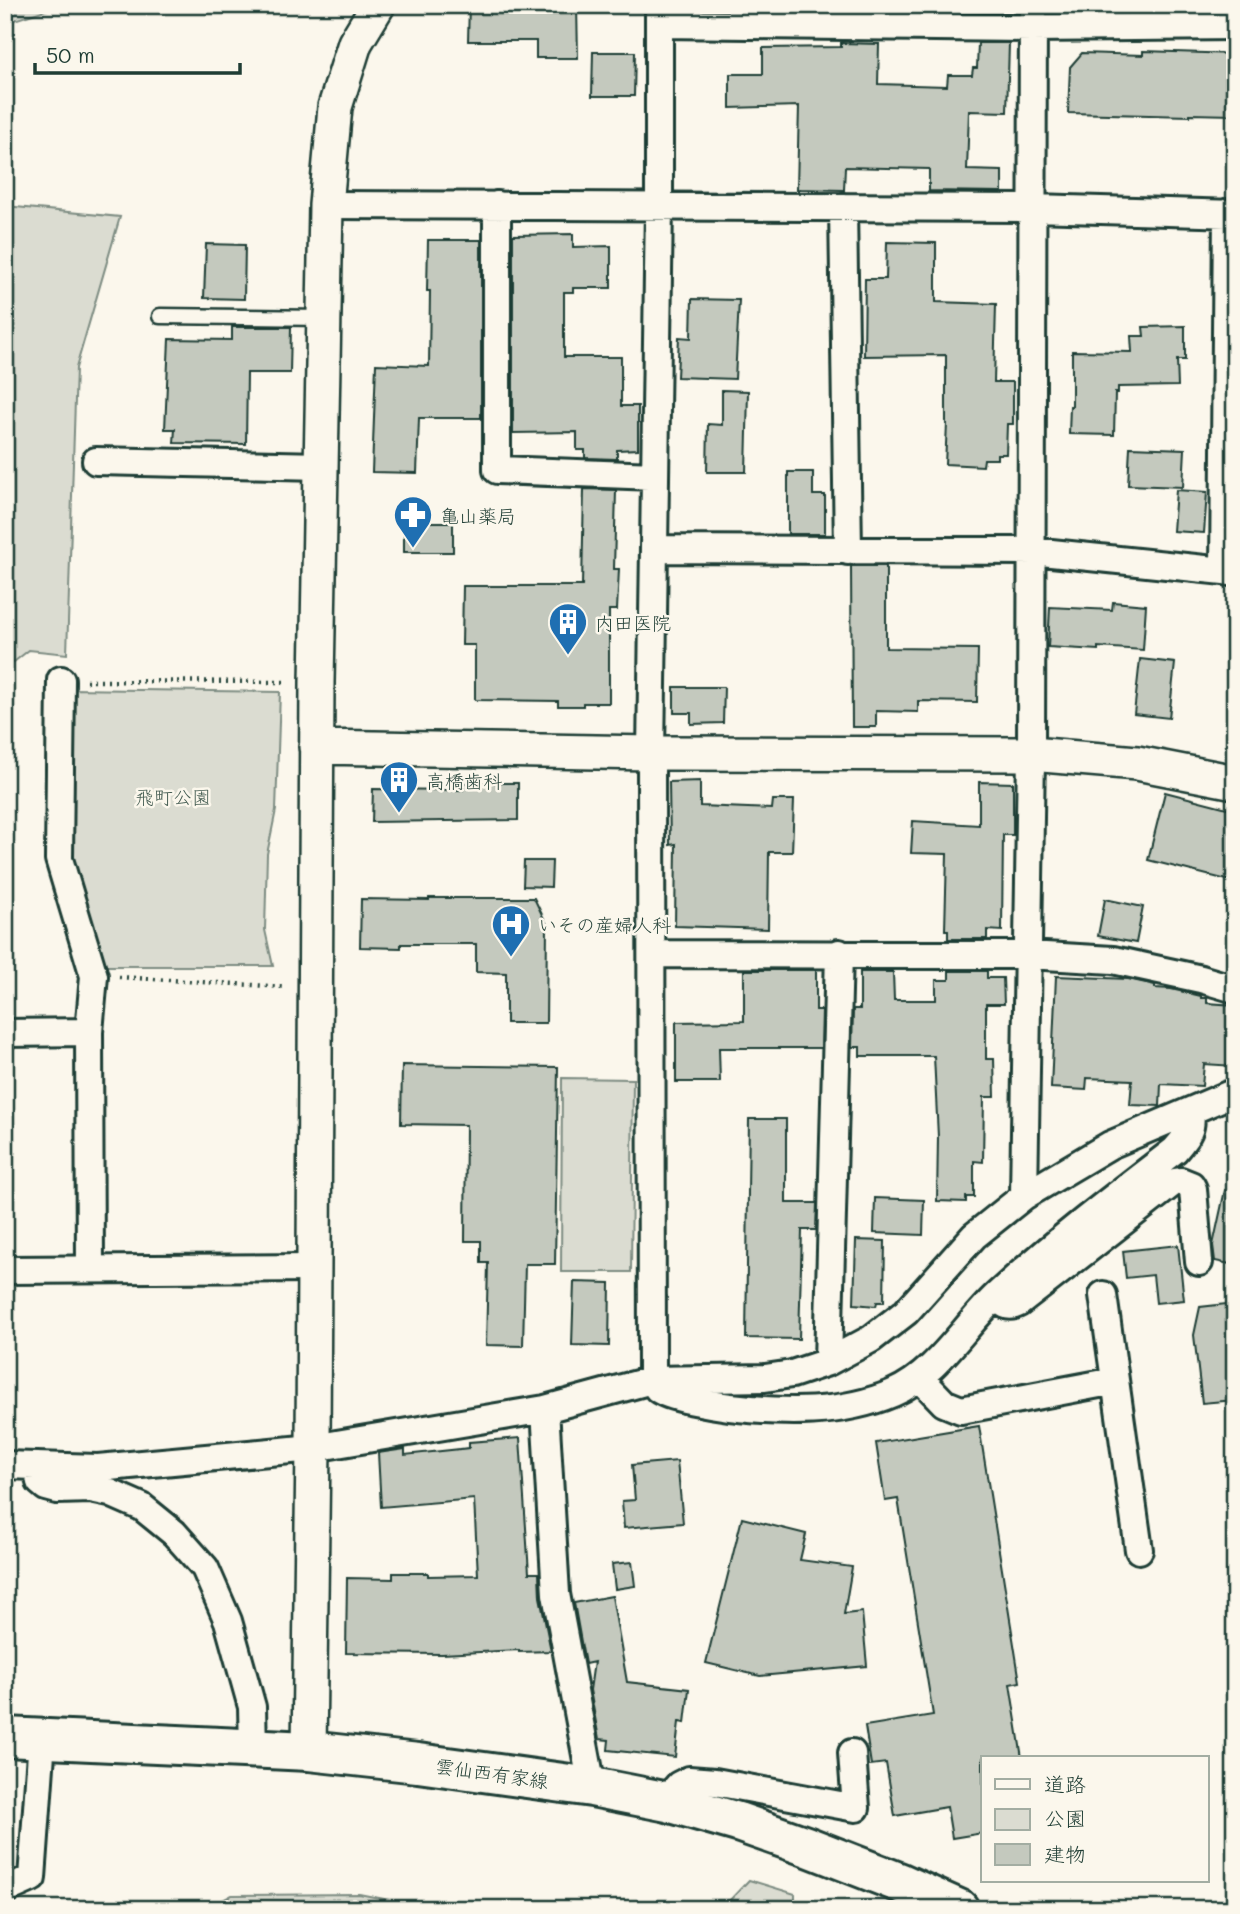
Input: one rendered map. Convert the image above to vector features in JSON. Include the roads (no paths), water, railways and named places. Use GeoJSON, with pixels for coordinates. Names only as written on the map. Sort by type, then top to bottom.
{"type":"FeatureCollection","features":[{"type":"Feature","properties":{"kind":"main road","name":"雲仙西有家線"},"geometry":{"type":"LineString","coordinates":[[23,1738],[309,1751],[592,1787],[668,1802],[738,1822],[901,1883],[959,1909]]}},
{"type":"Feature","properties":{"kind":"street"},"geometry":{"type":"LineString","coordinates":[[309,1751],[316,747],[326,205],[335,107],[355,43],[377,5]]}},
{"type":"Feature","properties":{"kind":"street"},"geometry":{"type":"LineString","coordinates":[[1189,1111],[1191,1121],[1188,1135],[1175,1150],[1066,1235],[996,1296],[920,1378],[892,1393],[853,1405],[809,1411],[769,1411],[708,1404],[658,1390],[652,1380],[652,753],[659,15],[1033,17],[1235,26]]}},
{"type":"Feature","properties":{"kind":"street"},"geometry":{"type":"LineString","coordinates":[[1024,1196],[1031,754],[1033,17]]}},
{"type":"Feature","properties":{"kind":"street"},"geometry":{"type":"LineString","coordinates":[[326,205],[1034,208],[1231,213],[1229,572],[1032,551],[654,549]]}},
{"type":"Feature","properties":{"kind":"street"},"geometry":{"type":"LineString","coordinates":[[497,205],[497,470],[655,476]]}},
{"type":"Feature","properties":{"kind":"street"},"geometry":{"type":"LineString","coordinates":[[843,207],[848,551]]}},
{"type":"Feature","properties":{"kind":"street"},"geometry":{"type":"LineString","coordinates":[[96,461],[321,466]]}},
{"type":"Feature","properties":{"kind":"street"},"geometry":{"type":"LineString","coordinates":[[61,680],[59,859],[94,976],[89,1032],[90,1269]]}},
{"type":"Feature","properties":{"kind":"street"},"geometry":{"type":"LineString","coordinates":[[316,747],[652,753],[1031,754],[1137,763],[1235,782]]}},
{"type":"Feature","properties":{"kind":"street"},"geometry":{"type":"LineString","coordinates":[[828,1362],[839,953]]}},
{"type":"Feature","properties":{"kind":"street"},"geometry":{"type":"LineString","coordinates":[[652,954],[1028,955],[1113,960],[1235,989]]}},
{"type":"Feature","properties":{"kind":"street"},"geometry":{"type":"LineString","coordinates":[[5,1033],[89,1032]]}},
{"type":"Feature","properties":{"kind":"street"},"geometry":{"type":"LineString","coordinates":[[5,1465],[98,1468],[313,1448],[545,1409],[652,1380],[765,1378],[792,1374],[828,1362],[872,1339],[906,1312],[974,1236],[1024,1196],[1111,1145],[1235,1092]]}},
{"type":"Feature","properties":{"kind":"street"},"geometry":{"type":"LineString","coordinates":[[996,1296],[1007,1306],[1019,1303],[1174,1182],[1181,1181],[1191,1185],[1193,1189],[1199,1262]]}},
{"type":"Feature","properties":{"kind":"street"},"geometry":{"type":"LineString","coordinates":[[5,1270],[314,1268]]}},
{"type":"Feature","properties":{"kind":"street"},"geometry":{"type":"LineString","coordinates":[[1103,1295],[1139,1550]]}},
{"type":"Feature","properties":{"kind":"street"},"geometry":{"type":"LineString","coordinates":[[920,1378],[944,1403],[961,1410],[1115,1381]]}},
{"type":"Feature","properties":{"kind":"street"},"geometry":{"type":"LineString","coordinates":[[545,1409],[556,1594],[592,1787]]}},
{"type":"Feature","properties":{"kind":"street"},"geometry":{"type":"LineString","coordinates":[[37,1466],[40,1482],[46,1487],[57,1490],[91,1489],[110,1493],[142,1507],[174,1533],[205,1568],[228,1621],[252,1707],[253,1748]]}},
{"type":"Feature","properties":{"kind":"street"},"geometry":{"type":"LineString","coordinates":[[5,1890],[32,1878],[23,1738]]}},
{"type":"Feature","properties":{"kind":"street"},"geometry":{"type":"LineString","coordinates":[[668,1802],[678,1785],[689,1780],[715,1782],[856,1808],[852,1753]]}},
{"type":"Feature","properties":{"kind":"lane"},"geometry":{"type":"LineString","coordinates":[[160,316],[324,318]]}},
{"type":"Feature","properties":{"kind":"place","name":"亀山薬局"},"geometry":{"type":"Point","coordinates":[413,549]}},
{"type":"Feature","properties":{"kind":"place","name":"内田医院"},"geometry":{"type":"Point","coordinates":[568,656]}},
{"type":"Feature","properties":{"kind":"place","name":"高橋歯科"},"geometry":{"type":"Point","coordinates":[399,814]}},
{"type":"Feature","properties":{"kind":"place","name":"いその産婦人科"},"geometry":{"type":"Point","coordinates":[511,958]}},
{"type":"Feature","properties":{"kind":"park label","name":"飛町公園"},"geometry":{"type":"Point","coordinates":[173,796]}}]}
